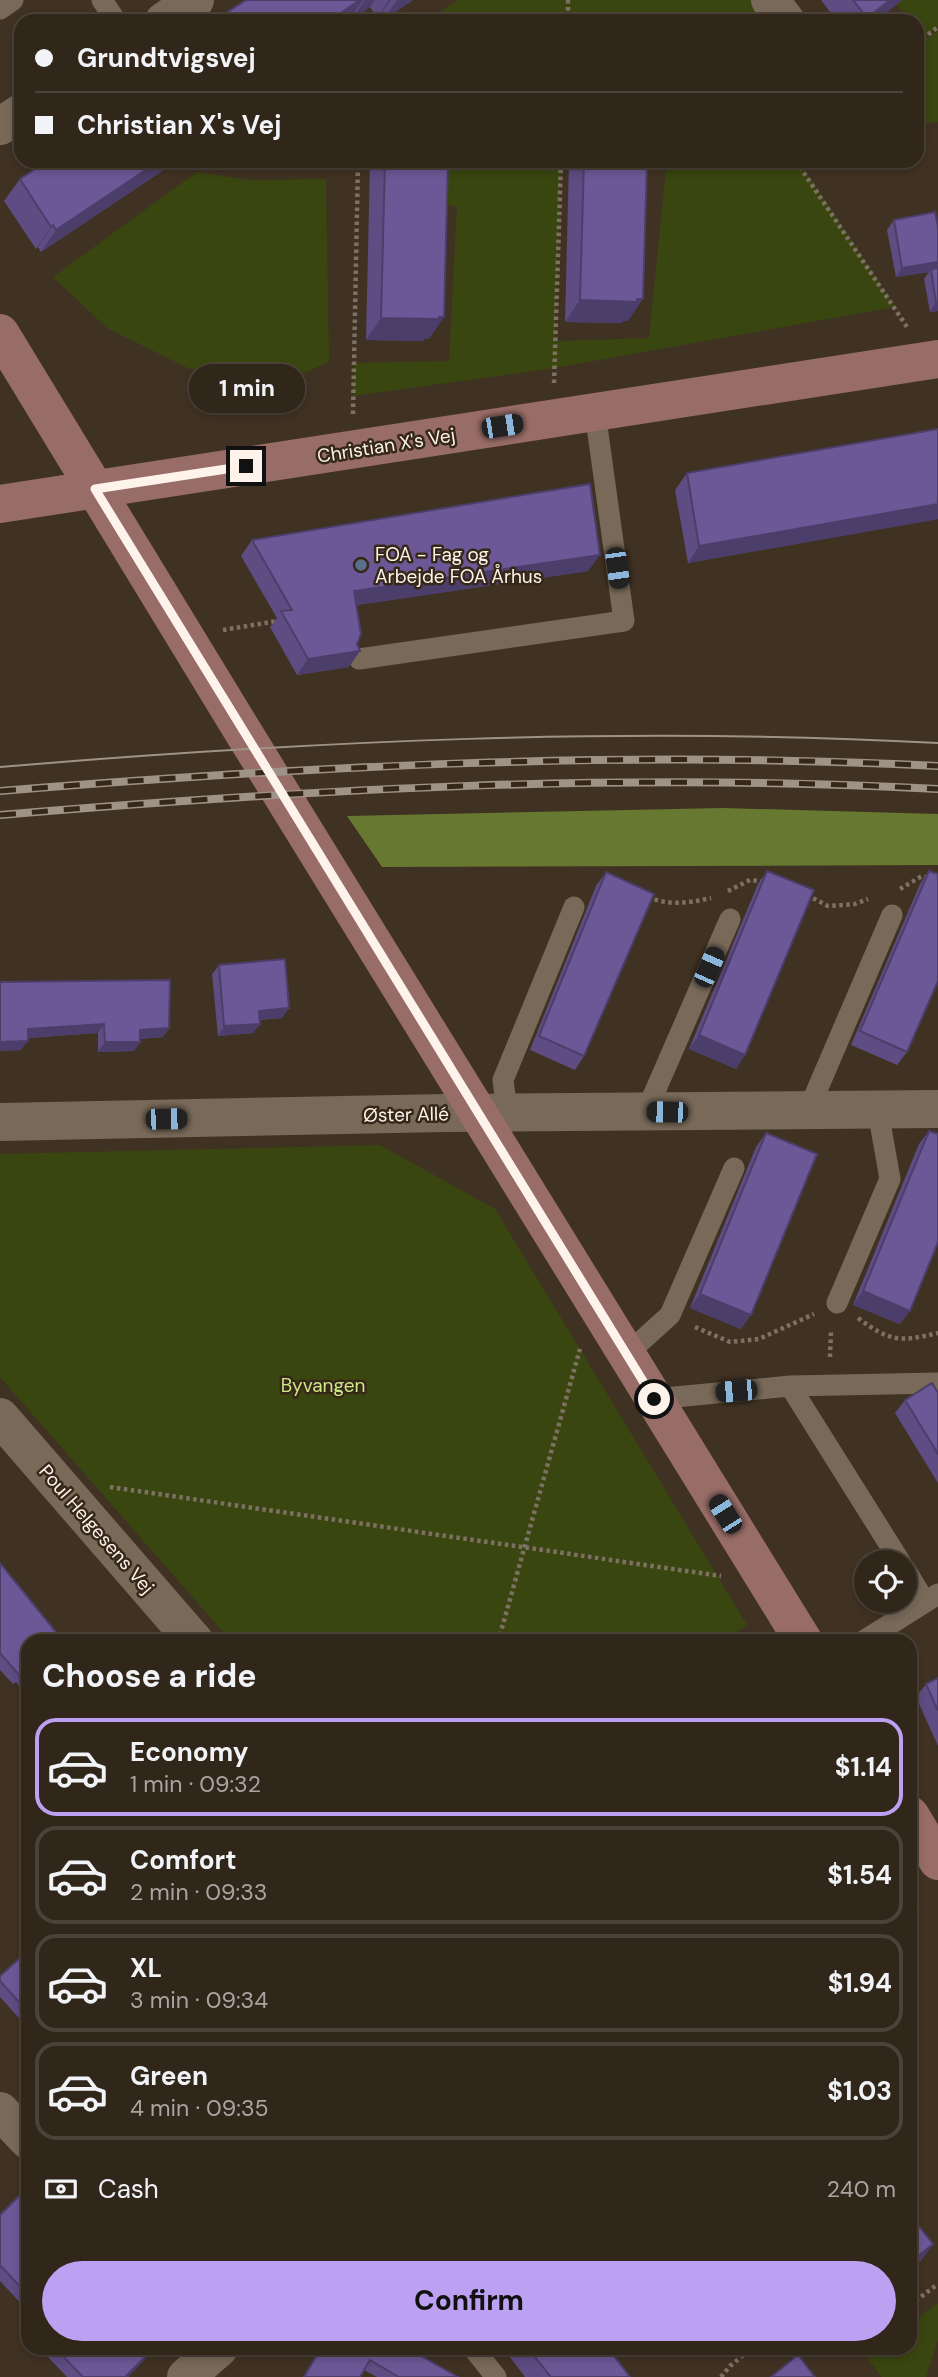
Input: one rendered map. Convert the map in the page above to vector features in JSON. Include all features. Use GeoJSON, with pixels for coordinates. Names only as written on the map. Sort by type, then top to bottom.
{"type":"FeatureCollection","features":[{"type":"Feature","properties":{"kind":"street"},"geometry":{"type":"LineString","coordinates":[[174,14],[195,0]]}},
{"type":"Feature","properties":{"kind":"street"},"geometry":{"type":"LineString","coordinates":[[770,0],[781,14]]}},
{"type":"Feature","properties":{"kind":"street"},"geometry":{"type":"LineString","coordinates":[[0,333],[184,636],[492,1112],[594,1301],[799,1634]]}},
{"type":"Feature","properties":{"kind":"street","name":"Christian X's Vej"},"geometry":{"type":"LineString","coordinates":[[0,504],[938,359]]}},
{"type":"Feature","properties":{"kind":"street","name":"Øster Allé"},"geometry":{"type":"LineString","coordinates":[[0,1122],[492,1112],[938,1109]]}},
{"type":"Feature","properties":{"kind":"street","name":"Poul Helgesens Vej"},"geometry":{"type":"LineString","coordinates":[[0,1417],[188,1634]]}},
{"type":"Feature","properties":{"kind":"street"},"geometry":{"type":"LineString","coordinates":[[917,1826],[938,1861]]}},
{"type":"Feature","properties":{"kind":"street"},"geometry":{"type":"LineString","coordinates":[[0,2110],[21,2132]]}},
{"type":"Feature","properties":{"kind":"street"},"geometry":{"type":"LineString","coordinates":[[186,2377],[211,2355]]}},
{"type":"Feature","properties":{"kind":"lane"},"geometry":{"type":"LineString","coordinates":[[0,9],[13,0]]}},
{"type":"Feature","properties":{"kind":"lane"},"geometry":{"type":"LineString","coordinates":[[359,659],[624,621],[595,412]]}},
{"type":"Feature","properties":{"kind":"lane"},"geometry":{"type":"LineString","coordinates":[[492,1112],[574,907]]}},
{"type":"Feature","properties":{"kind":"lane"},"geometry":{"type":"LineString","coordinates":[[807,1111],[892,915]]}},
{"type":"Feature","properties":{"kind":"lane"},"geometry":{"type":"LineString","coordinates":[[646,1112],[730,919]]}},
{"type":"Feature","properties":{"kind":"lane"},"geometry":{"type":"LineString","coordinates":[[837,1303],[890,1179],[878,1111]]}},
{"type":"Feature","properties":{"kind":"lane"},"geometry":{"type":"LineString","coordinates":[[626,1354],[670,1315],[734,1168]]}},
{"type":"Feature","properties":{"kind":"lane"},"geometry":{"type":"LineString","coordinates":[[654,1399],[790,1386],[938,1383]]}},
{"type":"Feature","properties":{"kind":"lane"},"geometry":{"type":"LineString","coordinates":[[790,1386],[893,1550]]}},
{"type":"Feature","properties":{"kind":"lane"},"geometry":{"type":"LineString","coordinates":[[875,1634],[932,1598],[917,1582]]}},
{"type":"Feature","properties":{"kind":"lane"},"geometry":{"type":"LineString","coordinates":[[479,2355],[496,2377]]}},
{"type":"Feature","properties":{"kind":"path"},"geometry":{"type":"LineString","coordinates":[[924,38],[938,27]]}},
{"type":"Feature","properties":{"kind":"path"},"geometry":{"type":"LineString","coordinates":[[352,450],[358,168]]}},
{"type":"Feature","properties":{"kind":"path"},"geometry":{"type":"LineString","coordinates":[[552,419],[561,168]]}},
{"type":"Feature","properties":{"kind":"path"},"geometry":{"type":"LineString","coordinates":[[801,168],[886,295]]}},
{"type":"Feature","properties":{"kind":"path"},"geometry":{"type":"LineString","coordinates":[[184,636],[288,620]]}},
{"type":"Feature","properties":{"kind":"path"},"geometry":{"type":"LineString","coordinates":[[894,891],[922,876],[938,881]]}},
{"type":"Feature","properties":{"kind":"path"},"geometry":{"type":"LineString","coordinates":[[726,892],[750,880],[771,883]]}},
{"type":"Feature","properties":{"kind":"path"},"geometry":{"type":"LineString","coordinates":[[795,890],[828,906],[855,904],[881,895]]}},
{"type":"Feature","properties":{"kind":"path"},"geometry":{"type":"LineString","coordinates":[[643,894],[660,902],[683,904],[715,898]]}},
{"type":"Feature","properties":{"kind":"path"},"geometry":{"type":"LineString","coordinates":[[500,1634],[594,1301]]}},
{"type":"Feature","properties":{"kind":"path"},"geometry":{"type":"LineString","coordinates":[[670,1315],[730,1342],[759,1339],[837,1303]]}},
{"type":"Feature","properties":{"kind":"path"},"geometry":{"type":"LineString","coordinates":[[837,1303],[880,1334],[910,1340],[938,1333]]}},
{"type":"Feature","properties":{"kind":"path"},"geometry":{"type":"LineString","coordinates":[[830,1386],[830,1339],[837,1303]]}},
{"type":"Feature","properties":{"kind":"path"},"geometry":{"type":"LineString","coordinates":[[109,1487],[767,1582]]}},
{"type":"Feature","properties":{"kind":"path"},"geometry":{"type":"LineString","coordinates":[[917,2300],[938,2284]]}},
{"type":"Feature","properties":{"kind":"path"},"geometry":{"type":"LineString","coordinates":[[721,2377],[743,2355]]}},
{"type":"Feature","properties":{"kind":"green space"},"geometry":{"type":"Polygon","coordinates":[[[458,0],[770,0],[781,14],[437,14],[458,0]]]}},
{"type":"Feature","properties":{"kind":"green space"},"geometry":{"type":"Polygon","coordinates":[[[893,0],[938,0],[938,27],[924,38],[924,14],[904,14],[893,0]]]}},
{"type":"Feature","properties":{"kind":"green space"},"geometry":{"type":"Polygon","coordinates":[[[938,30],[938,122],[924,124],[924,41],[938,30]]]}},
{"type":"Feature","properties":{"kind":"green space"},"geometry":{"type":"Polygon","coordinates":[[[415,168],[561,168],[555,341],[649,338],[666,168],[804,168],[895,307],[554,368],[353,396],[354,363],[449,361],[457,207],[440,202],[415,168]]]}},
{"type":"Feature","properties":{"kind":"green space"},"geometry":{"type":"Polygon","coordinates":[[[197,172],[249,180],[326,179],[329,362],[294,377],[190,369],[107,328],[53,277],[197,172]]]}},
{"type":"Feature","properties":{"kind":"green space"},"geometry":{"type":"Polygon","coordinates":[[[723,808],[938,814],[938,865],[382,867],[347,816],[723,808]]]}},
{"type":"Feature","properties":{"kind":"green space","name":"Byvangen"},"geometry":{"type":"Polygon","coordinates":[[[380,1145],[495,1209],[747,1625],[733,1634],[225,1634],[0,1377],[0,1154],[380,1145]]]}},
{"type":"Feature","properties":{"kind":"green space"},"geometry":{"type":"Polygon","coordinates":[[[938,2303],[938,2340],[926,2377],[882,2377],[866,2357],[917,2355],[917,2319],[938,2303]]]}},
{"type":"Feature","properties":{"kind":"building"},"geometry":{"type":"Polygon","coordinates":[[[246,0],[360,0],[339,14],[225,14],[246,0]]]}},
{"type":"Feature","properties":{"kind":"building"},"geometry":{"type":"Polygon","coordinates":[[[853,0],[890,0],[872,14],[864,14],[853,0]]]}},
{"type":"Feature","properties":{"kind":"building"},"geometry":{"type":"Polygon","coordinates":[[[36,168],[149,168],[56,230],[53,225],[51,227],[20,179],[36,168]]]}},
{"type":"Feature","properties":{"kind":"building"},"geometry":{"type":"Polygon","coordinates":[[[385,168],[448,168],[444,317],[381,318],[385,168]]]}},
{"type":"Feature","properties":{"kind":"building"},"geometry":{"type":"Polygon","coordinates":[[[584,168],[647,168],[643,299],[637,299],[637,302],[580,300],[584,168]]]}},
{"type":"Feature","properties":{"kind":"building"},"geometry":{"type":"Polygon","coordinates":[[[935,212],[938,262],[902,268],[894,220],[935,212]]]}},
{"type":"Feature","properties":{"kind":"building"},"geometry":{"type":"Polygon","coordinates":[[[938,268],[938,303],[936,303],[931,269],[938,268]]]}},
{"type":"Feature","properties":{"kind":"building"},"geometry":{"type":"Polygon","coordinates":[[[938,429],[938,504],[699,546],[687,473],[938,429]]]}},
{"type":"Feature","properties":{"kind":"building"},"geometry":{"type":"Polygon","coordinates":[[[590,484],[600,555],[354,591],[361,634],[357,644],[360,651],[308,659],[281,611],[292,610],[252,540],[590,484]]]}},
{"type":"Feature","properties":{"kind":"building"},"geometry":{"type":"Polygon","coordinates":[[[767,871],[814,890],[745,1055],[699,1035],[767,871]]]}},
{"type":"Feature","properties":{"kind":"building"},"geometry":{"type":"Polygon","coordinates":[[[929,871],[938,874],[938,981],[907,1052],[860,1031],[929,871]]]}},
{"type":"Feature","properties":{"kind":"building"},"geometry":{"type":"Polygon","coordinates":[[[606,872],[654,894],[584,1056],[539,1036],[606,872]]]}},
{"type":"Feature","properties":{"kind":"building"},"geometry":{"type":"Polygon","coordinates":[[[285,959],[289,1008],[259,1011],[260,1024],[224,1026],[219,965],[285,959]]]}},
{"type":"Feature","properties":{"kind":"building"},"geometry":{"type":"Polygon","coordinates":[[[170,980],[169,1028],[140,1030],[140,1042],[105,1042],[104,1024],[28,1029],[28,1041],[0,1042],[0,982],[170,980]]]}},
{"type":"Feature","properties":{"kind":"building"},"geometry":{"type":"Polygon","coordinates":[[[929,1131],[938,1134],[938,1242],[910,1311],[863,1291],[929,1131]]]}},
{"type":"Feature","properties":{"kind":"building"},"geometry":{"type":"Polygon","coordinates":[[[766,1133],[817,1154],[751,1315],[700,1294],[766,1133]]]}},
{"type":"Feature","properties":{"kind":"building"},"geometry":{"type":"Polygon","coordinates":[[[932,1383],[938,1393],[938,1454],[905,1400],[932,1383]]]}},
{"type":"Feature","properties":{"kind":"building"},"geometry":{"type":"Polygon","coordinates":[[[0,1563],[58,1634],[21,1634],[19,1675],[0,1653],[0,1563]]]}},
{"type":"Feature","properties":{"kind":"building"},"geometry":{"type":"Polygon","coordinates":[[[938,1678],[938,1711],[926,1684],[938,1678]]]}},
{"type":"Feature","properties":{"kind":"building"},"geometry":{"type":"Polygon","coordinates":[[[21,1957],[21,2004],[0,1981],[0,1976],[21,1957]]]}},
{"type":"Feature","properties":{"kind":"building"},"geometry":{"type":"Polygon","coordinates":[[[21,2194],[21,2288],[0,2265],[0,2215],[21,2194]]]}},
{"type":"Feature","properties":{"kind":"building"},"geometry":{"type":"Polygon","coordinates":[[[917,2224],[933,2244],[917,2257],[917,2224]]]}},
{"type":"Feature","properties":{"kind":"building"},"geometry":{"type":"Polygon","coordinates":[[[62,2355],[147,2355],[125,2377],[83,2377],[62,2355]]]}},
{"type":"Feature","properties":{"kind":"building"},"geometry":{"type":"Polygon","coordinates":[[[317,2355],[419,2355],[458,2377],[399,2377],[370,2360],[360,2377],[304,2377],[317,2355]]]}},
{"type":"Feature","properties":{"kind":"building"},"geometry":{"type":"Polygon","coordinates":[[[534,2355],[613,2355],[630,2377],[551,2377],[534,2355]]]}},
{"type":"Feature","properties":{"kind":"building"},"geometry":{"type":"Polygon","coordinates":[[[798,2355],[815,2377],[771,2377],[798,2355]]]}},
{"type":"Feature","properties":{"kind":"tram line"},"geometry":{"type":"LineString","coordinates":[[0,767],[351,743],[586,736],[821,738],[938,743]]}},
{"type":"Feature","properties":{"kind":"railway"},"geometry":{"type":"LineString","coordinates":[[0,791],[234,774],[469,763],[703,760],[938,766]]}},
{"type":"Feature","properties":{"kind":"railway"},"geometry":{"type":"LineString","coordinates":[[0,815],[234,798],[469,786],[703,782],[938,789]]}},
{"type":"Feature","properties":{"kind":"place","name":"FOA - Fag og Arbejde FOA Århus"},"geometry":{"type":"Point","coordinates":[361,565]}},
{"type":"Feature","properties":{"kind":"route"},"geometry":{"type":"LineString","coordinates":[[246,466],[95,489],[654,1399]]}}]}
